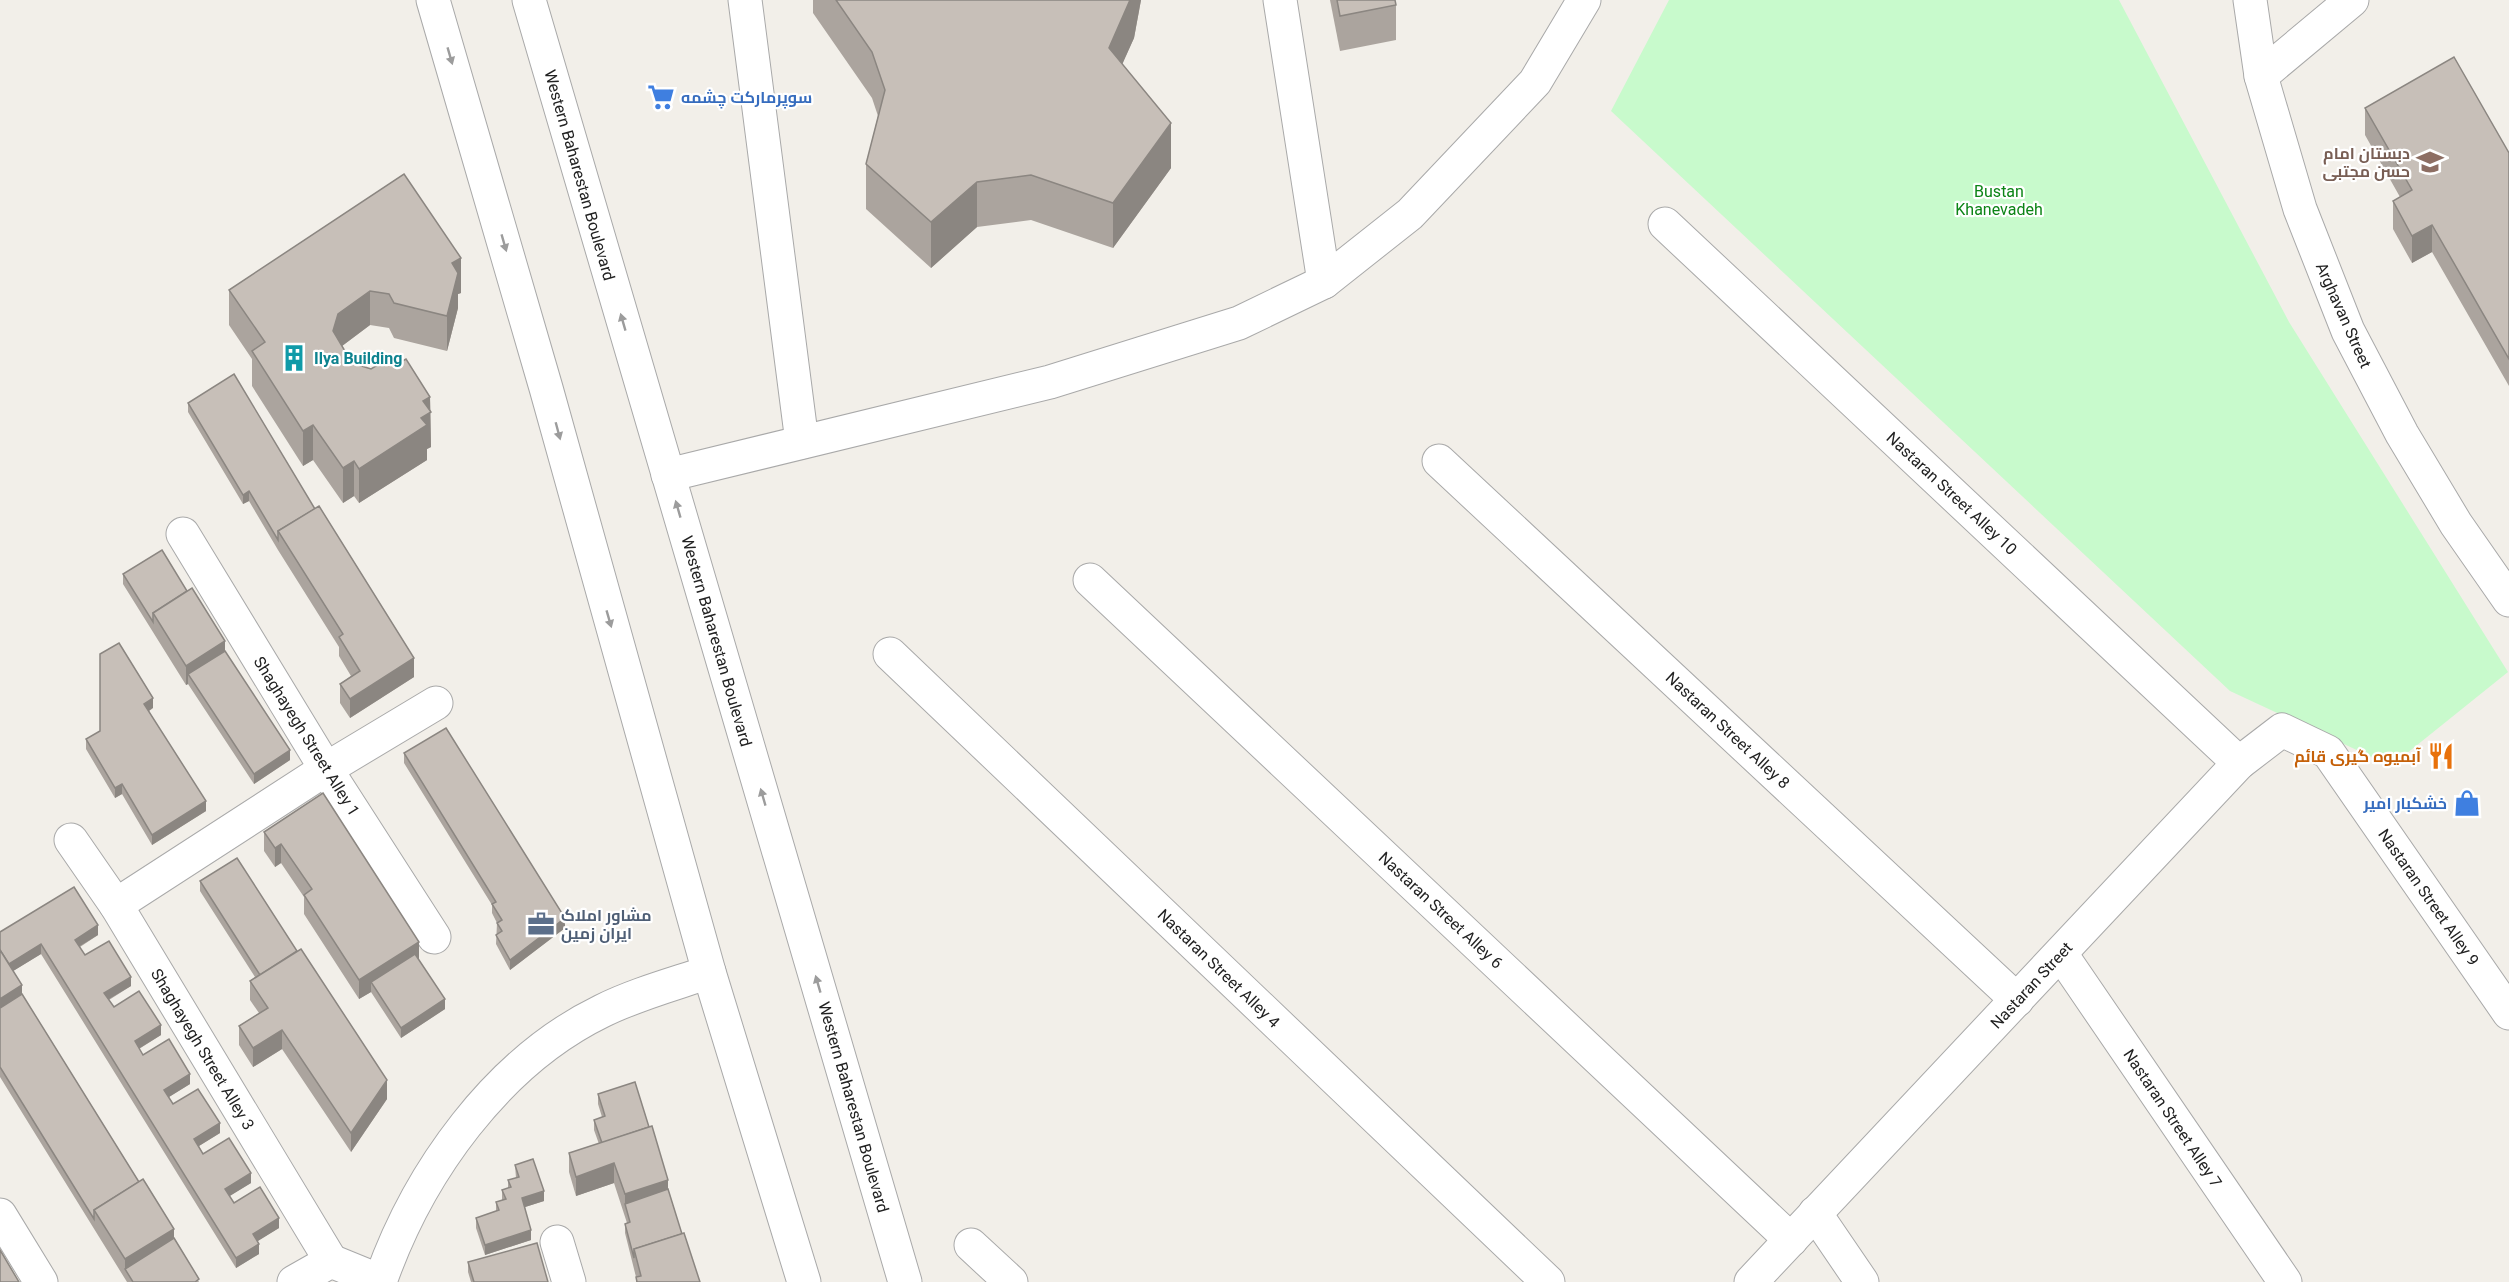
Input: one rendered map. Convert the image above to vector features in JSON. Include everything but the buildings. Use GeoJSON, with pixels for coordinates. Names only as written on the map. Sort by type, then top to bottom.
{"type":"FeatureCollection","features":[{"type":"Feature","properties":{"kind":"street"},"geometry":{"type":"LineString","coordinates":[[434,0],[543,376],[709,972],[804,1282]]}},
{"type":"Feature","properties":{"kind":"street","name":"Western Baharestan Boulevard"},"geometry":{"type":"LineString","coordinates":[[529,0],[905,1282]]}},
{"type":"Feature","properties":{"kind":"street"},"geometry":{"type":"LineString","coordinates":[[745,0],[802,442]]}},
{"type":"Feature","properties":{"kind":"street"},"geometry":{"type":"LineString","coordinates":[[668,475],[1050,382],[1239,323],[1324,282],[1410,214],[1535,82],[1584,0]]}},
{"type":"Feature","properties":{"kind":"street","name":"Arghavan Street"},"geometry":{"type":"LineString","coordinates":[[2250,0],[2261,76],[2300,209],[2348,331],[2402,434],[2504,582]]}},
{"type":"Feature","properties":{"kind":"street"},"geometry":{"type":"LineString","coordinates":[[2261,76],[2352,0]]}},
{"type":"Feature","properties":{"kind":"street"},"geometry":{"type":"LineString","coordinates":[[1279,1],[1324,282]]}},
{"type":"Feature","properties":{"kind":"street","name":"Nastaran Street Alley 10"},"geometry":{"type":"LineString","coordinates":[[1665,224],[2240,763]]}},
{"type":"Feature","properties":{"kind":"street","name":"Nastaran Street Alley 8"},"geometry":{"type":"LineString","coordinates":[[1439,461],[2017,1000]]}},
{"type":"Feature","properties":{"kind":"street","name":"Shaghayegh Street Alley 1"},"geometry":{"type":"LineString","coordinates":[[183,534],[326,769],[434,937]]}},
{"type":"Feature","properties":{"kind":"street","name":"Nastaran Street Alley 6"},"geometry":{"type":"LineString","coordinates":[[1090,580],[1791,1240]]}},
{"type":"Feature","properties":{"kind":"street","name":"Nastaran Street Alley 4"},"geometry":{"type":"LineString","coordinates":[[890,654],[1548,1282]]}},
{"type":"Feature","properties":{"kind":"street"},"geometry":{"type":"LineString","coordinates":[[116,905],[326,769],[436,703]]}},
{"type":"Feature","properties":{"kind":"street","name":"Nastaran Street"},"geometry":{"type":"LineString","coordinates":[[1751,1282],[2240,763],[2282,730],[2328,752]]}},
{"type":"Feature","properties":{"kind":"street","name":"Nastaran Street Alley 9"},"geometry":{"type":"LineString","coordinates":[[2328,752],[2509,1013]]}},
{"type":"Feature","properties":{"kind":"street","name":"Shaghayegh Street Alley 3"},"geometry":{"type":"LineString","coordinates":[[71,840],[116,905],[332,1261]]}},
{"type":"Feature","properties":{"kind":"street","name":"Nastaran Street Alley 7"},"geometry":{"type":"LineString","coordinates":[[2061,954],[2285,1282]]}},
{"type":"Feature","properties":{"kind":"street"},"geometry":{"type":"LineString","coordinates":[[294,1282],[332,1261],[380,1282],[410,1211],[448,1148],[513,1070],[554,1039],[603,1010],[709,972]]}},
{"type":"Feature","properties":{"kind":"street"},"geometry":{"type":"LineString","coordinates":[[1815,1213],[1862,1282]]}},
{"type":"Feature","properties":{"kind":"street"},"geometry":{"type":"LineString","coordinates":[[0,1215],[41,1282]]}},
{"type":"Feature","properties":{"kind":"street"},"geometry":{"type":"LineString","coordinates":[[558,1242],[569,1282]]}},
{"type":"Feature","properties":{"kind":"street"},"geometry":{"type":"LineString","coordinates":[[970,1245],[1011,1282]]}},
{"type":"Feature","properties":{"kind":"green space","name":"Bustan Khanevadeh"},"geometry":{"type":"Polygon","coordinates":[[[1669,0],[2119,0],[2289,322],[2508,672],[2391,766],[2230,691],[1611,111],[1669,0]]]}},
{"type":"Feature","properties":{"kind":"place","name":"سوپرمارکت چشمه"},"geometry":{"type":"Point","coordinates":[661,97]}},
{"type":"Feature","properties":{"kind":"place","name":"دبستان امام حسن مجتبی"},"geometry":{"type":"Point","coordinates":[2430,162]}},
{"type":"Feature","properties":{"kind":"place","name":"Ilya Building"},"geometry":{"type":"Point","coordinates":[294,358]}},
{"type":"Feature","properties":{"kind":"place","name":"آبمیوه گیری قائم"},"geometry":{"type":"Point","coordinates":[2441,756]}},
{"type":"Feature","properties":{"kind":"place","name":"خشکبار امیر"},"geometry":{"type":"Point","coordinates":[2467,803]}},
{"type":"Feature","properties":{"kind":"place","name":"مشاور املاک ایران زمین"},"geometry":{"type":"Point","coordinates":[541,924]}}]}
